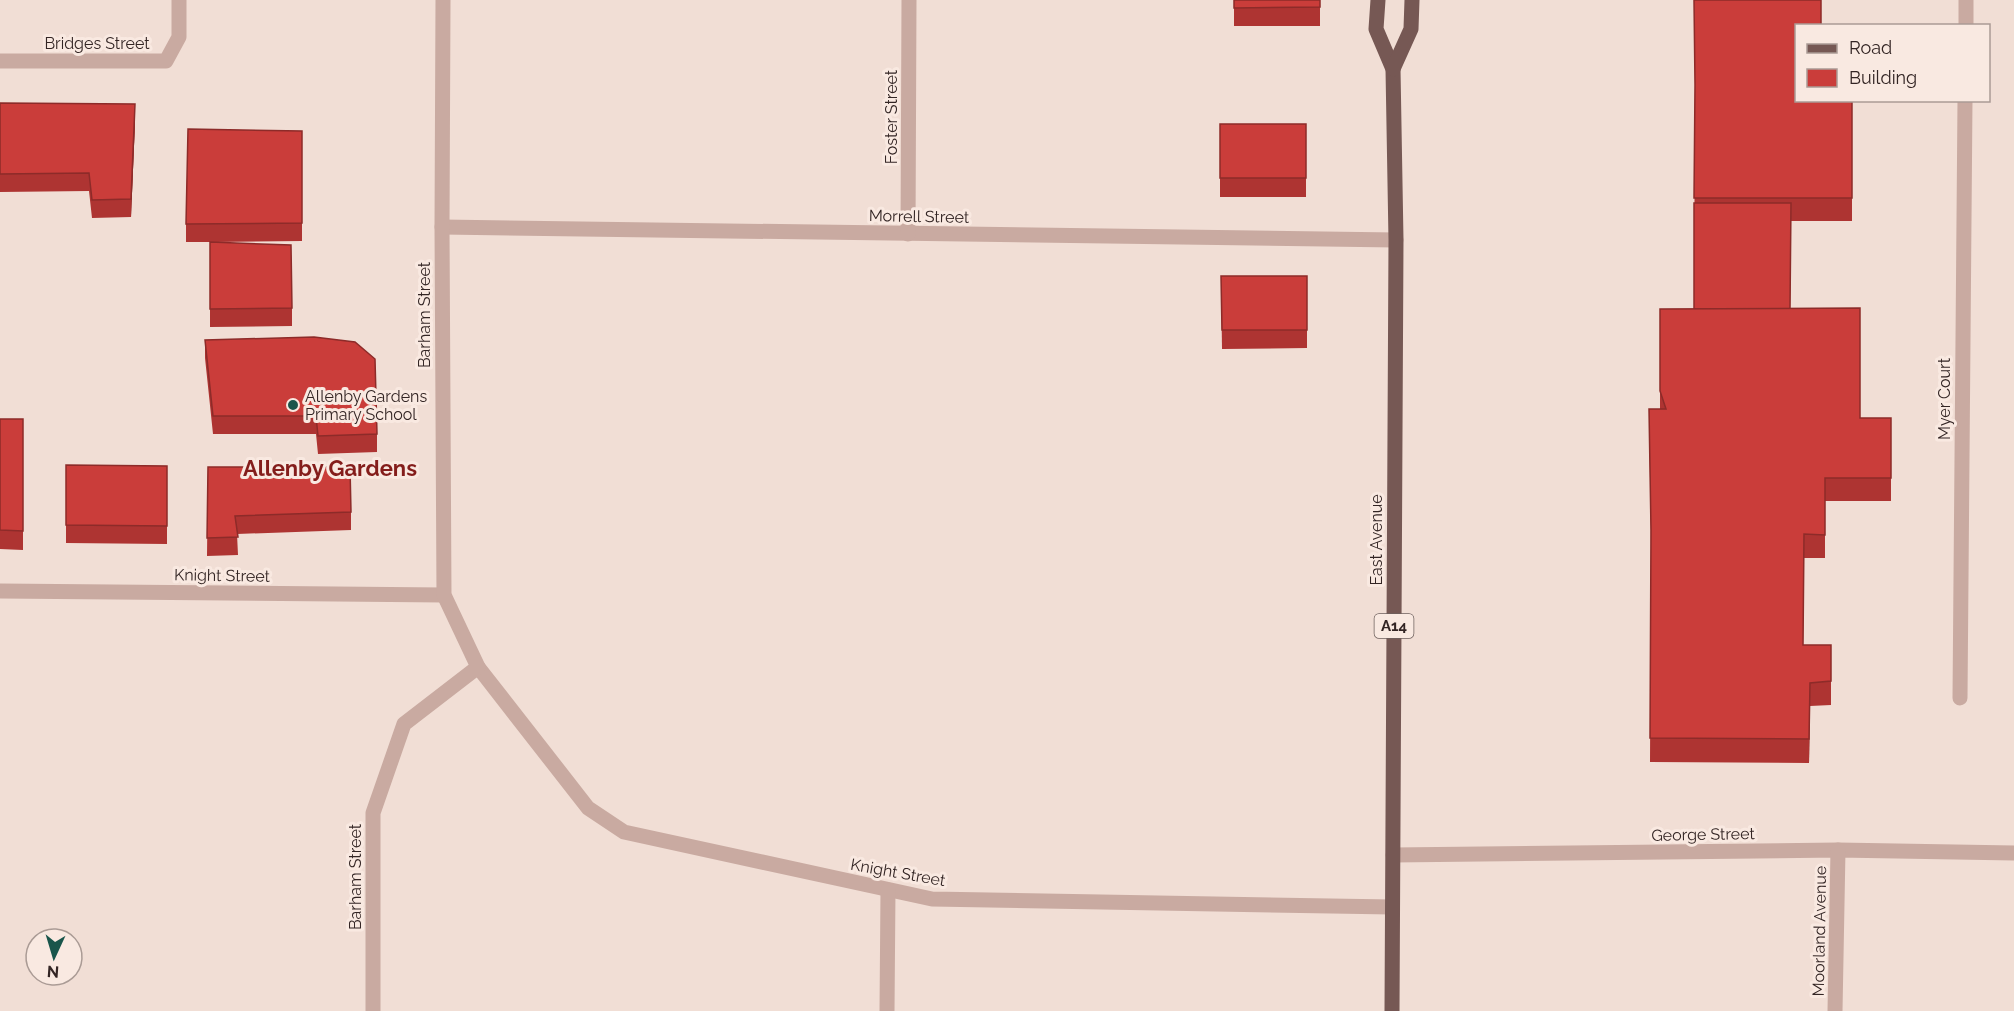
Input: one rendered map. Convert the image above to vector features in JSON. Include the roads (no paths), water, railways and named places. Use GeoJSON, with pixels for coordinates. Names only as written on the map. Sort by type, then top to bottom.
{"type":"FeatureCollection","features":[{"type":"Feature","properties":{"kind":"main road","name":"East Avenue"},"geometry":{"type":"LineString","coordinates":[[1378,0],[1376,29],[1393,69],[1396,240],[1392,1011]]}},
{"type":"Feature","properties":{"kind":"main road","name":"East Avenue"},"geometry":{"type":"LineString","coordinates":[[1393,69],[1411,29],[1412,0]]}},
{"type":"Feature","properties":{"kind":"street","name":"Bridges Street"},"geometry":{"type":"LineString","coordinates":[[0,61],[166,61],[179,37],[179,0]]}},
{"type":"Feature","properties":{"kind":"street","name":"Barham Street"},"geometry":{"type":"LineString","coordinates":[[373,1011],[373,813],[404,724],[478,667],[444,596],[443,0]]}},
{"type":"Feature","properties":{"kind":"street","name":"Foster Street"},"geometry":{"type":"LineString","coordinates":[[908,234],[909,0]]}},
{"type":"Feature","properties":{"kind":"street"},"geometry":{"type":"LineString","coordinates":[[1966,0],[1966,24]]}},
{"type":"Feature","properties":{"kind":"street","name":"Myer Court"},"geometry":{"type":"LineString","coordinates":[[1960,698],[1965,102]]}},
{"type":"Feature","properties":{"kind":"street","name":"Morrell Street"},"geometry":{"type":"LineString","coordinates":[[442,227],[1396,240]]}},
{"type":"Feature","properties":{"kind":"street","name":"Knight Street"},"geometry":{"type":"LineString","coordinates":[[0,591],[444,596]]}},
{"type":"Feature","properties":{"kind":"street","name":"Knight Street"},"geometry":{"type":"LineString","coordinates":[[478,667],[588,808],[624,832],[932,899],[1392,907]]}},
{"type":"Feature","properties":{"kind":"street","name":"George Street"},"geometry":{"type":"LineString","coordinates":[[1393,855],[1838,850],[2014,854]]}},
{"type":"Feature","properties":{"kind":"street","name":"Moorland Avenue"},"geometry":{"type":"LineString","coordinates":[[1836,1011],[1838,850]]}},
{"type":"Feature","properties":{"kind":"street"},"geometry":{"type":"LineString","coordinates":[[887,1011],[888,890]]}},
{"type":"Feature","properties":{"kind":"place","name":"Allenby Gardens Primary School"},"geometry":{"type":"Point","coordinates":[293,405]}},
{"type":"Feature","properties":{"kind":"district","name":"Allenby Gardens"},"geometry":{"type":"Point","coordinates":[330,468]}}]}
